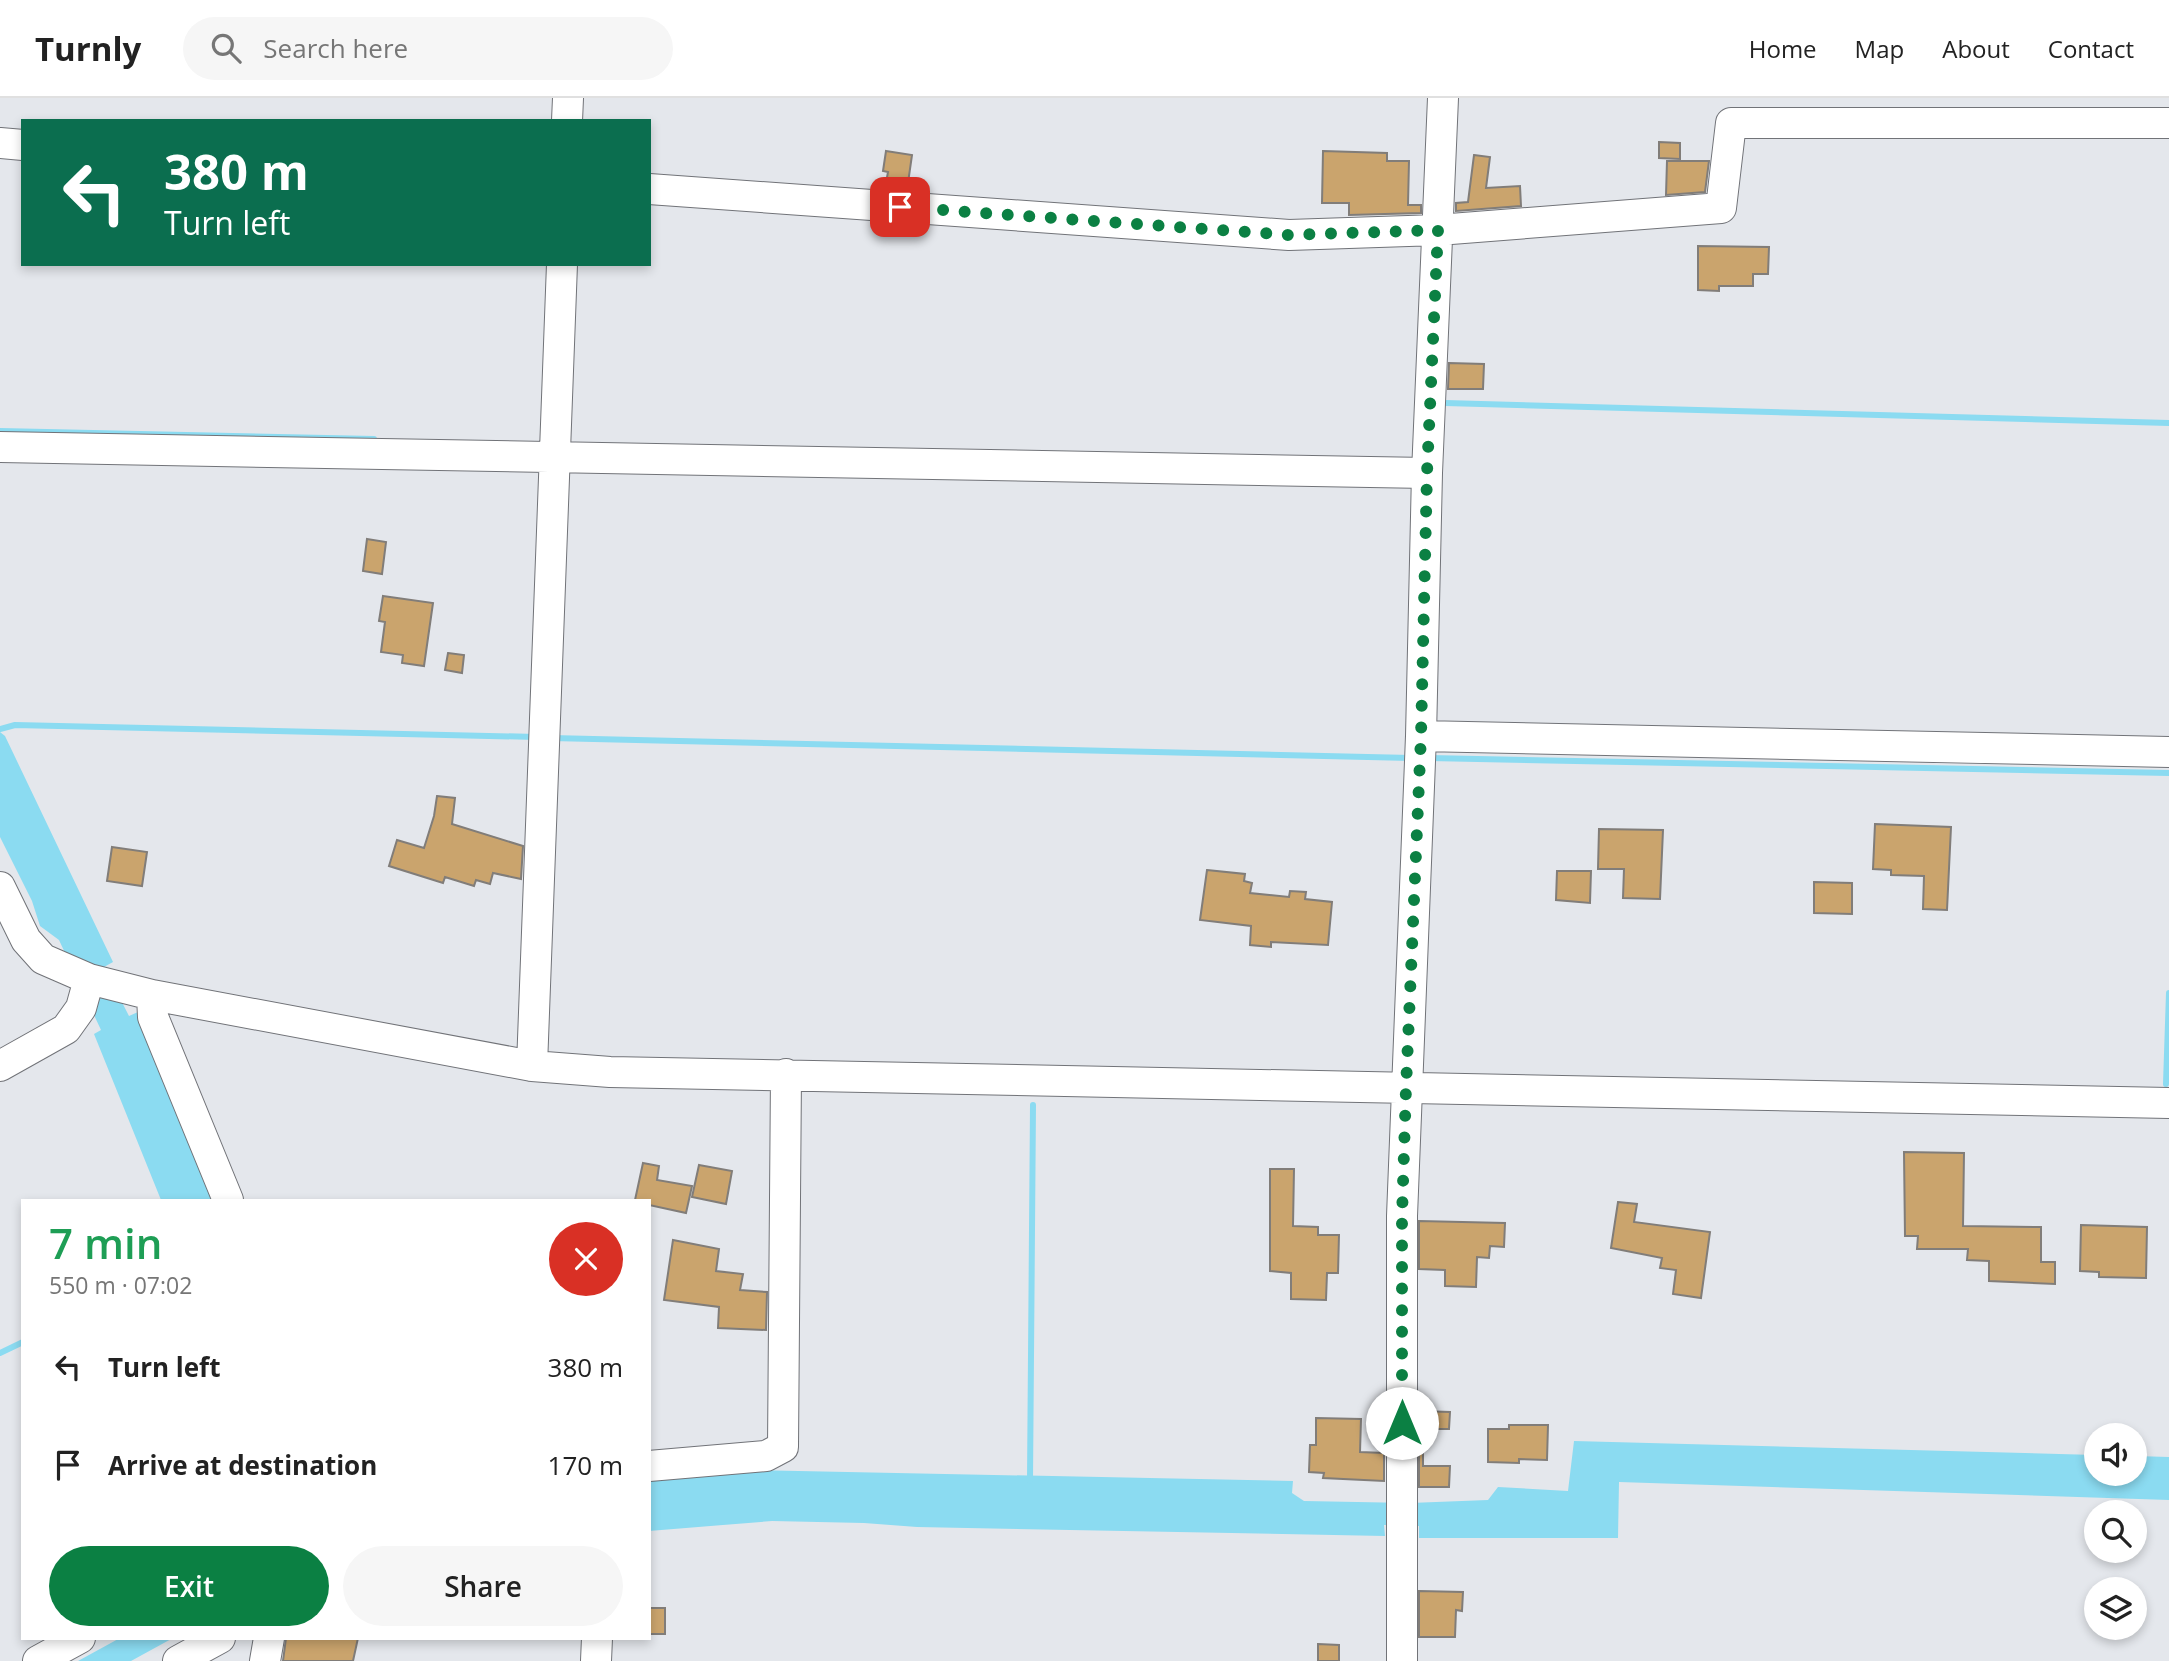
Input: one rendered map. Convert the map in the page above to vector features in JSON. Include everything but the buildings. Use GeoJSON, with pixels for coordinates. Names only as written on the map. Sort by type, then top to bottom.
{"type":"FeatureCollection","features":[{"type":"Feature","properties":{"kind":"street"},"geometry":{"type":"LineString","coordinates":[[567,119],[568,98]]}},
{"type":"Feature","properties":{"kind":"street"},"geometry":{"type":"LineString","coordinates":[[1402,1661],[1402,1216],[1420,751],[1427,473],[1443,98]]}},
{"type":"Feature","properties":{"kind":"street"},"geometry":{"type":"LineString","coordinates":[[651,189],[1289,235],[1438,230],[1721,208],[1731,123],[2169,123]]}},
{"type":"Feature","properties":{"kind":"street"},"geometry":{"type":"LineString","coordinates":[[0,143],[21,145]]}},
{"type":"Feature","properties":{"kind":"street"},"geometry":{"type":"LineString","coordinates":[[532,1066],[562,266]]}},
{"type":"Feature","properties":{"kind":"street"},"geometry":{"type":"LineString","coordinates":[[0,447],[1427,473]]}},
{"type":"Feature","properties":{"kind":"street"},"geometry":{"type":"LineString","coordinates":[[1420,751],[2169,752]]}},
{"type":"Feature","properties":{"kind":"street"},"geometry":{"type":"LineString","coordinates":[[0,887],[26,940],[43,959],[77,974],[152,995],[532,1066],[610,1072],[2169,1102]]}},
{"type":"Feature","properties":{"kind":"street"},"geometry":{"type":"LineString","coordinates":[[0,1066],[66,1029],[81,1008],[77,974]]}},
{"type":"Feature","properties":{"kind":"street"},"geometry":{"type":"LineString","coordinates":[[152,995],[153,1017],[228,1199]]}},
{"type":"Feature","properties":{"kind":"street"},"geometry":{"type":"LineString","coordinates":[[651,1466],[766,1456],[783,1447],[786,1074]]}},
{"type":"Feature","properties":{"kind":"street"},"geometry":{"type":"LineString","coordinates":[[38,1661],[76,1640]]}},
{"type":"Feature","properties":{"kind":"street"},"geometry":{"type":"LineString","coordinates":[[178,1661],[216,1640]]}},
{"type":"Feature","properties":{"kind":"street"},"geometry":{"type":"LineString","coordinates":[[265,1661],[269,1640]]}},
{"type":"Feature","properties":{"kind":"street"},"geometry":{"type":"LineString","coordinates":[[596,1661],[597,1640]]}},
{"type":"Feature","properties":{"kind":"water"},"geometry":{"type":"Polygon","coordinates":[[[0,732],[5,736],[113,962],[104,967],[129,1016],[138,1012],[212,1199],[161,1199],[94,1034],[101,1030],[59,940],[40,926],[32,901],[0,837],[0,732]]]}},
{"type":"Feature","properties":{"kind":"water"},"geometry":{"type":"Polygon","coordinates":[[[1574,1441],[2084,1455],[2084,1486],[2147,1486],[2147,1456],[2169,1457],[2169,1500],[1619,1482],[1618,1538],[1419,1538],[1419,1526],[1384,1525],[1385,1536],[917,1527],[772,1521],[651,1531],[651,1479],[754,1470],[1293,1481],[1292,1493],[1304,1501],[1410,1503],[1488,1500],[1498,1487],[1568,1491],[1574,1441]]]}},
{"type":"Feature","properties":{"kind":"water"},"geometry":{"type":"Polygon","coordinates":[[[116,1640],[169,1640],[131,1661],[78,1661],[116,1640]]]}},
{"type":"Feature","properties":{"kind":"waterway"},"geometry":{"type":"LineString","coordinates":[[1445,403],[2169,423]]}},
{"type":"Feature","properties":{"kind":"waterway"},"geometry":{"type":"LineString","coordinates":[[0,431],[374,439]]}},
{"type":"Feature","properties":{"kind":"waterway"},"geometry":{"type":"LineString","coordinates":[[0,729],[15,725],[536,737]]}},
{"type":"Feature","properties":{"kind":"waterway"},"geometry":{"type":"LineString","coordinates":[[551,738],[1411,758]]}},
{"type":"Feature","properties":{"kind":"waterway"},"geometry":{"type":"LineString","coordinates":[[1429,758],[2169,773]]}},
{"type":"Feature","properties":{"kind":"waterway"},"geometry":{"type":"LineString","coordinates":[[2166,1084],[2169,993]]}},
{"type":"Feature","properties":{"kind":"waterway"},"geometry":{"type":"LineString","coordinates":[[1030,1481],[1033,1105]]}},
{"type":"Feature","properties":{"kind":"waterway"},"geometry":{"type":"LineString","coordinates":[[0,1353],[21,1343]]}},
{"type":"Feature","properties":{"kind":"route"},"geometry":{"type":"LineString","coordinates":[[900,207],[1289,235],[1438,230],[1427,473],[1421,736],[1402,1216],[1402,1423]]}}]}
